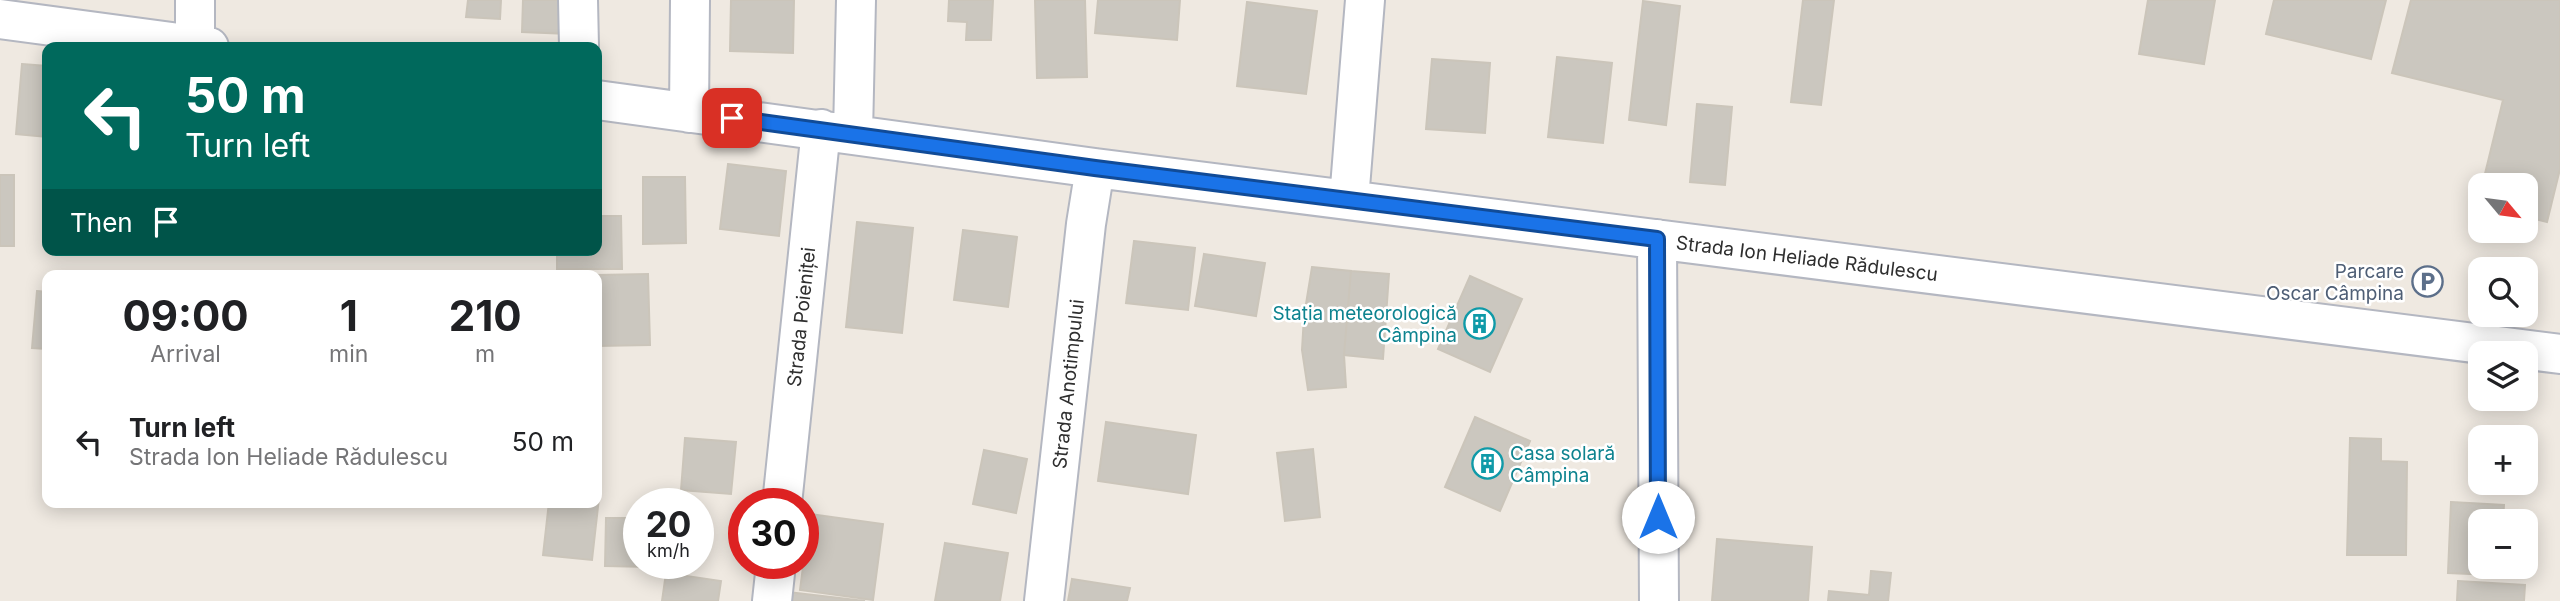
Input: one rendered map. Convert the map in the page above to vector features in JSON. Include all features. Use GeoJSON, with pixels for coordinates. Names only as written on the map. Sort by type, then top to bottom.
{"type":"FeatureCollection","features":[{"type":"Feature","properties":{"kind":"street"},"geometry":{"type":"LineString","coordinates":[[195,0],[201,42]]}},
{"type":"Feature","properties":{"kind":"street"},"geometry":{"type":"LineString","coordinates":[[578,0],[579,42]]}},
{"type":"Feature","properties":{"kind":"street"},"geometry":{"type":"LineString","coordinates":[[689,113],[690,0]]}},
{"type":"Feature","properties":{"kind":"street","name":"Strada Poieniței"},"geometry":{"type":"LineString","coordinates":[[784,488],[856,0]]}},
{"type":"Feature","properties":{"kind":"street"},"geometry":{"type":"LineString","coordinates":[[1349,200],[1365,0]]}},
{"type":"Feature","properties":{"kind":"street"},"geometry":{"type":"LineString","coordinates":[[0,19],[172,42]]}},
{"type":"Feature","properties":{"kind":"street","name":"Strada Ion Heliade Rădulescu"},"geometry":{"type":"LineString","coordinates":[[602,101],[1095,168],[2560,354]]}},
{"type":"Feature","properties":{"kind":"street","name":"Strada Anotimpului"},"geometry":{"type":"LineString","coordinates":[[1044,601],[1086,224],[1095,168]]}},
{"type":"Feature","properties":{"kind":"street"},"geometry":{"type":"LineString","coordinates":[[1657,239],[1659,601]]}},
{"type":"Feature","properties":{"kind":"street"},"geometry":{"type":"LineString","coordinates":[[772,601],[774,579]]}},
{"type":"Feature","properties":{"kind":"building"},"geometry":{"type":"Polygon","coordinates":[[[468,0],[501,0],[500,19],[466,17],[468,0]]]}},
{"type":"Feature","properties":{"kind":"building"},"geometry":{"type":"Polygon","coordinates":[[[523,0],[569,0],[568,34],[522,32],[523,0]]]}},
{"type":"Feature","properties":{"kind":"building"},"geometry":{"type":"Polygon","coordinates":[[[731,0],[794,0],[793,53],[730,51],[731,0]]]}},
{"type":"Feature","properties":{"kind":"building"},"geometry":{"type":"Polygon","coordinates":[[[949,0],[993,0],[991,40],[966,40],[967,22],[948,21],[949,0]]]}},
{"type":"Feature","properties":{"kind":"building"},"geometry":{"type":"Polygon","coordinates":[[[1035,0],[1085,0],[1087,77],[1037,78],[1035,0]]]}},
{"type":"Feature","properties":{"kind":"building"},"geometry":{"type":"Polygon","coordinates":[[[1098,0],[1180,0],[1177,40],[1095,33],[1098,0]]]}},
{"type":"Feature","properties":{"kind":"building"},"geometry":{"type":"Polygon","coordinates":[[[1803,0],[1834,0],[1821,105],[1791,102],[1803,0]]]}},
{"type":"Feature","properties":{"kind":"building"},"geometry":{"type":"Polygon","coordinates":[[[2148,0],[2215,0],[2204,64],[2139,54],[2148,0]]]}},
{"type":"Feature","properties":{"kind":"building"},"geometry":{"type":"Polygon","coordinates":[[[2274,0],[2386,0],[2371,59],[2266,34],[2274,0]]]}},
{"type":"Feature","properties":{"kind":"building"},"geometry":{"type":"Polygon","coordinates":[[[2411,0],[2560,0],[2560,169],[2547,222],[2538,220],[2538,173],[2485,173],[2503,100],[2392,73],[2411,0]]]}},
{"type":"Feature","properties":{"kind":"building"},"geometry":{"type":"Polygon","coordinates":[[[1643,1],[1680,6],[1666,125],[1629,120],[1643,1]]]}},
{"type":"Feature","properties":{"kind":"building"},"geometry":{"type":"Polygon","coordinates":[[[1247,2],[1317,11],[1306,94],[1237,86],[1247,2]]]}},
{"type":"Feature","properties":{"kind":"building"},"geometry":{"type":"Polygon","coordinates":[[[1557,57],[1612,63],[1603,143],[1548,137],[1557,57]]]}},
{"type":"Feature","properties":{"kind":"building"},"geometry":{"type":"Polygon","coordinates":[[[1432,59],[1490,63],[1485,133],[1426,129],[1432,59]]]}},
{"type":"Feature","properties":{"kind":"building"},"geometry":{"type":"Polygon","coordinates":[[[22,64],[42,66],[42,137],[16,134],[22,64]]]}},
{"type":"Feature","properties":{"kind":"building"},"geometry":{"type":"Polygon","coordinates":[[[1697,104],[1732,107],[1725,185],[1690,182],[1697,104]]]}},
{"type":"Feature","properties":{"kind":"building"},"geometry":{"type":"Polygon","coordinates":[[[728,164],[786,171],[779,236],[720,229],[728,164]]]}},
{"type":"Feature","properties":{"kind":"building"},"geometry":{"type":"Polygon","coordinates":[[[0,175],[14,175],[14,246],[0,246],[0,175]]]}},
{"type":"Feature","properties":{"kind":"building"},"geometry":{"type":"Polygon","coordinates":[[[643,177],[685,177],[686,243],[643,244],[643,177]]]}},
{"type":"Feature","properties":{"kind":"building"},"geometry":{"type":"Polygon","coordinates":[[[602,216],[621,216],[622,269],[557,269],[557,256],[602,256],[602,216]]]}},
{"type":"Feature","properties":{"kind":"building"},"geometry":{"type":"Polygon","coordinates":[[[857,222],[913,228],[902,333],[846,327],[857,222]]]}},
{"type":"Feature","properties":{"kind":"building"},"geometry":{"type":"Polygon","coordinates":[[[963,230],[1017,237],[1008,307],[954,300],[963,230]]]}},
{"type":"Feature","properties":{"kind":"building"},"geometry":{"type":"Polygon","coordinates":[[[1134,241],[1195,248],[1188,310],[1126,303],[1134,241]]]}},
{"type":"Feature","properties":{"kind":"building"},"geometry":{"type":"Polygon","coordinates":[[[1204,254],[1265,263],[1256,316],[1195,306],[1204,254]]]}},
{"type":"Feature","properties":{"kind":"building"},"geometry":{"type":"Polygon","coordinates":[[[1312,267],[1351,271],[1344,355],[1346,387],[1308,390],[1302,350],[1312,267]]]}},
{"type":"Feature","properties":{"kind":"building"},"geometry":{"type":"Polygon","coordinates":[[[1351,271],[1389,274],[1383,359],[1344,355],[1351,271]]]}},
{"type":"Feature","properties":{"kind":"building"},"geometry":{"type":"Polygon","coordinates":[[[648,274],[650,345],[602,346],[602,275],[648,274]]]}},
{"type":"Feature","properties":{"kind":"building","name":"Stația meteorologică Câmpina"},"geometry":{"type":"Polygon","coordinates":[[[1470,276],[1522,299],[1490,372],[1438,349],[1470,276]]]}},
{"type":"Feature","properties":{"kind":"building"},"geometry":{"type":"Polygon","coordinates":[[[37,291],[42,292],[42,349],[32,348],[37,291]]]}},
{"type":"Feature","properties":{"kind":"building","name":"Casa solară Câmpina"},"geometry":{"type":"Polygon","coordinates":[[[1475,417],[1530,441],[1500,511],[1445,487],[1475,417]]]}},
{"type":"Feature","properties":{"kind":"building"},"geometry":{"type":"Polygon","coordinates":[[[1106,422],[1196,435],[1188,494],[1098,481],[1106,422]]]}},
{"type":"Feature","properties":{"kind":"building"},"geometry":{"type":"Polygon","coordinates":[[[685,438],[736,442],[732,488],[728,488],[728,494],[714,493],[714,488],[681,488],[685,438]]]}},
{"type":"Feature","properties":{"kind":"building"},"geometry":{"type":"Polygon","coordinates":[[[2350,438],[2381,439],[2381,461],[2407,462],[2406,555],[2347,555],[2350,438]]]}},
{"type":"Feature","properties":{"kind":"building"},"geometry":{"type":"Polygon","coordinates":[[[1313,449],[1320,517],[1285,521],[1277,453],[1313,449]]]}},
{"type":"Feature","properties":{"kind":"building"},"geometry":{"type":"Polygon","coordinates":[[[984,450],[1027,459],[1016,513],[973,504],[984,450]]]}},
{"type":"Feature","properties":{"kind":"building"},"geometry":{"type":"Polygon","coordinates":[[[2451,502],[2504,505],[2504,509],[2468,509],[2468,574],[2448,573],[2451,502]]]}},
{"type":"Feature","properties":{"kind":"building"},"geometry":{"type":"Polygon","coordinates":[[[548,508],[598,508],[592,560],[543,555],[548,508]]]}},
{"type":"Feature","properties":{"kind":"building"},"geometry":{"type":"Polygon","coordinates":[[[819,515],[883,524],[873,600],[800,590],[801,579],[819,579],[819,515]]]}},
{"type":"Feature","properties":{"kind":"building"},"geometry":{"type":"Polygon","coordinates":[[[606,518],[623,518],[623,566],[605,566],[606,518]]]}},
{"type":"Feature","properties":{"kind":"building"},"geometry":{"type":"Polygon","coordinates":[[[1717,539],[1812,547],[1808,601],[1712,601],[1717,539]]]}},
{"type":"Feature","properties":{"kind":"building"},"geometry":{"type":"Polygon","coordinates":[[[945,543],[1008,553],[1000,601],[935,601],[945,543]]]}},
{"type":"Feature","properties":{"kind":"building"},"geometry":{"type":"Polygon","coordinates":[[[1871,571],[1891,573],[1888,601],[1828,601],[1829,591],[1869,595],[1871,571]]]}},
{"type":"Feature","properties":{"kind":"building"},"geometry":{"type":"Polygon","coordinates":[[[665,579],[721,581],[718,601],[662,601],[665,579]]]}},
{"type":"Feature","properties":{"kind":"building"},"geometry":{"type":"Polygon","coordinates":[[[1072,579],[1130,588],[1127,601],[1068,601],[1072,579]]]}},
{"type":"Feature","properties":{"kind":"building"},"geometry":{"type":"Polygon","coordinates":[[[2458,581],[2525,585],[2524,601],[2457,601],[2458,581]]]}},
{"type":"Feature","properties":{"kind":"building"},"geometry":{"type":"Polygon","coordinates":[[[788,592],[865,601],[787,601],[788,592]]]}},
{"type":"Feature","properties":{"kind":"place","name":"Parcare Oscar Câmpina"},"geometry":{"type":"Point","coordinates":[2427,282]}},
{"type":"Feature","properties":{"kind":"place","name":"Stația meteorologică Câmpina"},"geometry":{"type":"Point","coordinates":[1480,324]}},
{"type":"Feature","properties":{"kind":"place","name":"Casa solară Câmpina"},"geometry":{"type":"Point","coordinates":[1487,464]}},
{"type":"Feature","properties":{"kind":"route"},"geometry":{"type":"LineString","coordinates":[[732,118],[1095,168],[1657,239],[1658,517]]}}]}
